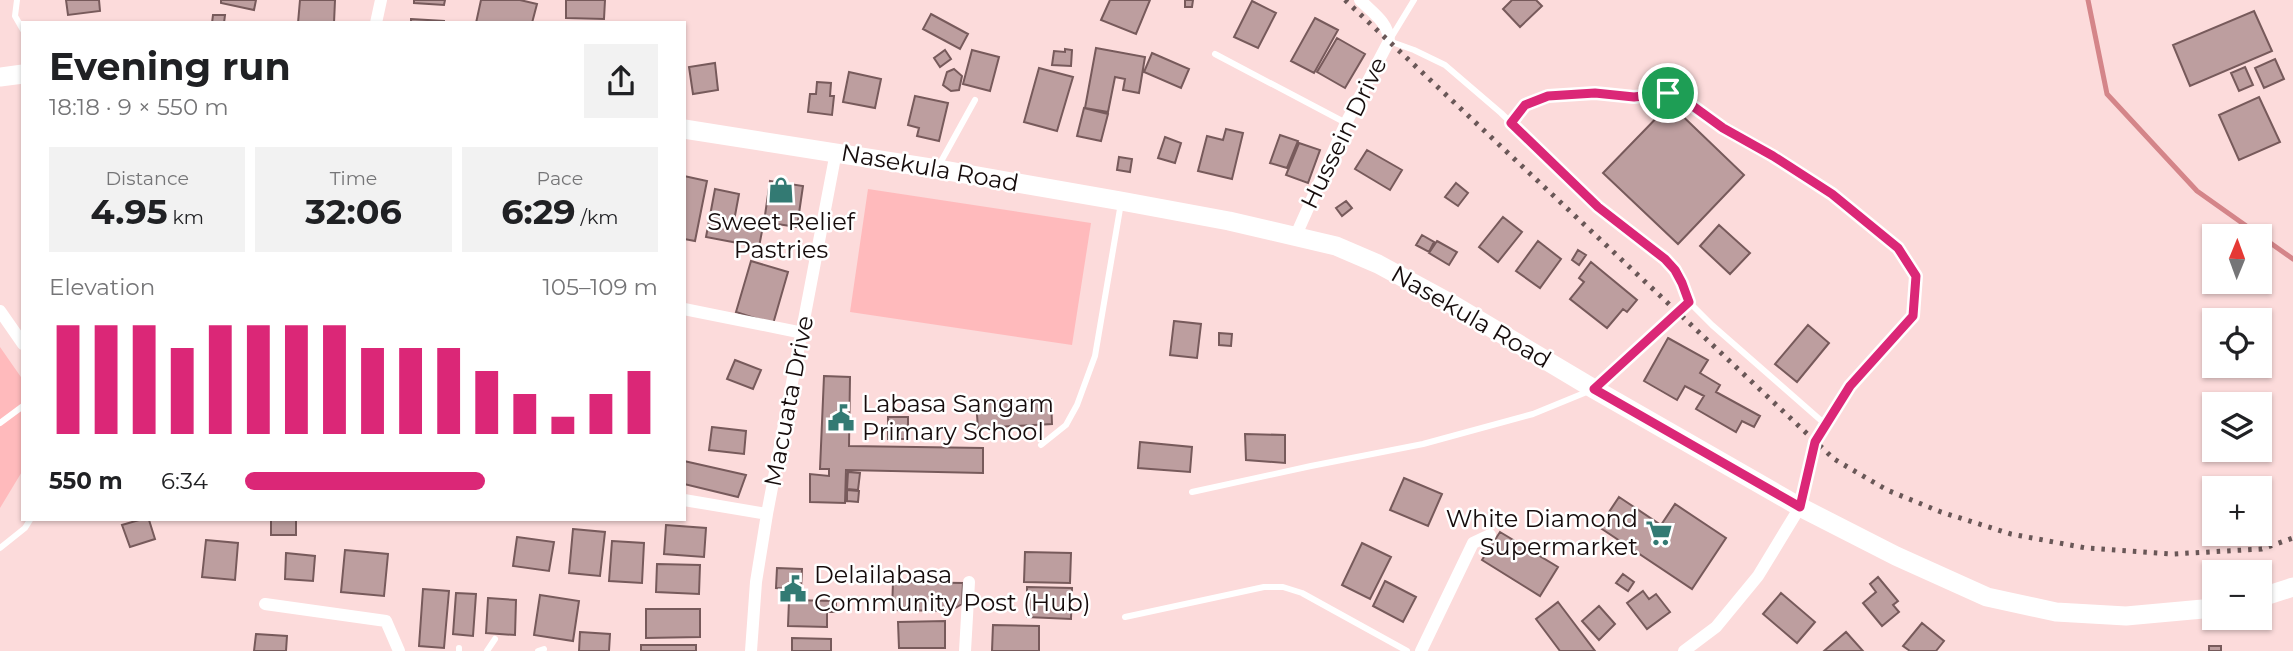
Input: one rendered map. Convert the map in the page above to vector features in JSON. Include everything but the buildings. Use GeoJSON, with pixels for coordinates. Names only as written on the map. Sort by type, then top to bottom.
{"type":"FeatureCollection","features":[{"type":"Feature","properties":{"kind":"main road"},"geometry":{"type":"LineString","coordinates":[[0,78],[21,74]]}},
{"type":"Feature","properties":{"kind":"main road","name":"Nasekula Road"},"geometry":{"type":"LineString","coordinates":[[686,129],[1121,201],[1296,235],[1336,246],[1378,264],[1450,303],[1800,507],[1896,556],[1987,597],[2056,612],[2126,616],[2202,609]]}},
{"type":"Feature","properties":{"kind":"main road"},"geometry":{"type":"LineString","coordinates":[[2272,594],[2293,587]]}},
{"type":"Feature","properties":{"kind":"street"},"geometry":{"type":"LineString","coordinates":[[376,21],[381,0]]}},
{"type":"Feature","properties":{"kind":"street","name":"Hussein Drive"},"geometry":{"type":"LineString","coordinates":[[1296,235],[1346,123],[1390,41],[1389,33],[1381,20],[1360,0]]}},
{"type":"Feature","properties":{"kind":"street"},"geometry":{"type":"LineString","coordinates":[[1511,123],[1525,105],[1548,96],[1595,93],[1634,97],[1668,93],[1832,194],[1898,248],[1916,276],[1913,316],[1850,386],[1825,424],[1815,442],[1800,507],[1758,576],[1716,627],[1684,651]]}},
{"type":"Feature","properties":{"kind":"street","name":"Macuata Drive"},"geometry":{"type":"LineString","coordinates":[[751,651],[756,582],[767,514],[836,152]]}},
{"type":"Feature","properties":{"kind":"street"},"geometry":{"type":"LineString","coordinates":[[686,309],[803,333]]}},
{"type":"Feature","properties":{"kind":"street"},"geometry":{"type":"LineString","coordinates":[[0,311],[21,341]]}},
{"type":"Feature","properties":{"kind":"street"},"geometry":{"type":"LineString","coordinates":[[686,500],[767,514]]}},
{"type":"Feature","properties":{"kind":"street"},"geometry":{"type":"LineString","coordinates":[[1421,651],[1473,543],[1490,535]]}},
{"type":"Feature","properties":{"kind":"street"},"geometry":{"type":"LineString","coordinates":[[965,651],[969,582]]}},
{"type":"Feature","properties":{"kind":"street"},"geometry":{"type":"LineString","coordinates":[[265,604],[386,621],[399,651]]}},
{"type":"Feature","properties":{"kind":"lane"},"geometry":{"type":"LineString","coordinates":[[18,0],[15,16],[21,26]]}},
{"type":"Feature","properties":{"kind":"lane"},"geometry":{"type":"LineString","coordinates":[[1414,0],[1390,41],[1445,65],[1511,123],[1598,207],[1665,259],[1675,270],[1689,302],[1712,326],[1825,424]]}},
{"type":"Feature","properties":{"kind":"lane"},"geometry":{"type":"LineString","coordinates":[[1215,54],[1346,123]]}},
{"type":"Feature","properties":{"kind":"lane"},"geometry":{"type":"LineString","coordinates":[[937,169],[975,100]]}},
{"type":"Feature","properties":{"kind":"lane"},"geometry":{"type":"LineString","coordinates":[[1041,445],[1066,425],[1077,405],[1095,356],[1121,201]]}},
{"type":"Feature","properties":{"kind":"lane"},"geometry":{"type":"LineString","coordinates":[[1192,492],[1423,444],[1533,414],[1594,389],[1689,302]]}},
{"type":"Feature","properties":{"kind":"lane"},"geometry":{"type":"LineString","coordinates":[[0,423],[21,407]]}},
{"type":"Feature","properties":{"kind":"lane"},"geometry":{"type":"LineString","coordinates":[[0,548],[25,528],[29,521]]}},
{"type":"Feature","properties":{"kind":"lane"},"geometry":{"type":"LineString","coordinates":[[1125,617],[1264,587],[1283,587],[1302,593],[1407,651]]}},
{"type":"Feature","properties":{"kind":"lane"},"geometry":{"type":"LineString","coordinates":[[487,651],[495,639]]}},
{"type":"Feature","properties":{"kind":"shaded area"},"geometry":{"type":"Polygon","coordinates":[[[868,189],[1091,223],[1072,345],[850,312],[868,189]]]}},
{"type":"Feature","properties":{"kind":"shaded area"},"geometry":{"type":"Polygon","coordinates":[[[0,347],[21,377],[21,473],[0,508],[0,347]]]}},
{"type":"Feature","properties":{"kind":"waterway"},"geometry":{"type":"LineString","coordinates":[[2088,0],[2107,94],[2197,191],[2293,259]]}},
{"type":"Feature","properties":{"kind":"railway"},"geometry":{"type":"LineString","coordinates":[[1345,0],[1834,459],[1887,490],[1941,512],[2011,534],[2086,548],[2173,554],[2262,549],[2293,538]]}},
{"type":"Feature","properties":{"kind":"place","name":"Sweet Relief Pastries"},"geometry":{"type":"Point","coordinates":[781,190]}},
{"type":"Feature","properties":{"kind":"place","name":"Labasa Sangam Primary School"},"geometry":{"type":"Point","coordinates":[841,418]}},
{"type":"Feature","properties":{"kind":"place","name":"White Diamond Supermarket"},"geometry":{"type":"Point","coordinates":[1659,533]}},
{"type":"Feature","properties":{"kind":"place","name":"Delailabasa Community Post (Hub)"},"geometry":{"type":"Point","coordinates":[793,589]}},
{"type":"Feature","properties":{"kind":"route"},"geometry":{"type":"LineString","coordinates":[[1595,93],[1634,97],[1668,93],[1690,104],[1723,128],[1832,194],[1898,248],[1916,276],[1913,316],[1850,386],[1815,442],[1800,507],[1594,389],[1689,302],[1675,270],[1665,259],[1598,207],[1511,123],[1525,105],[1548,96],[1595,93]]}}]}
